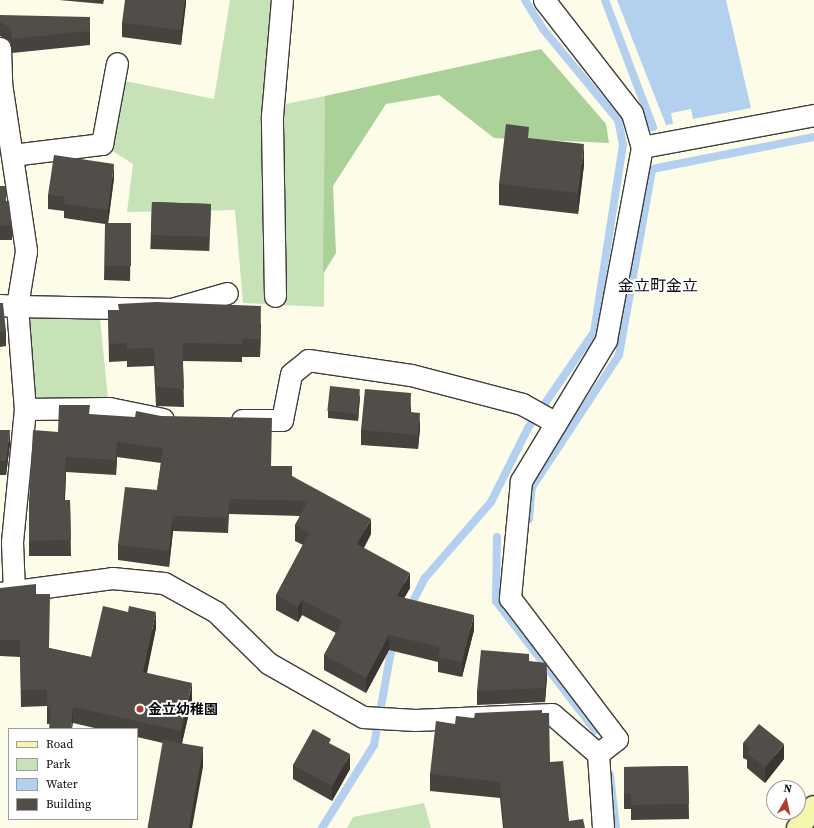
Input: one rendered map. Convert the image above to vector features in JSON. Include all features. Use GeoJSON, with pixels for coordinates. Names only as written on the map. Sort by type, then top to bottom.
{"type":"FeatureCollection","features":[{"type":"Feature","properties":{"kind":"street"},"geometry":{"type":"LineString","coordinates":[[275,296],[272,116],[282,0]]}},
{"type":"Feature","properties":{"kind":"street"},"geometry":{"type":"LineString","coordinates":[[544,0],[632,112],[642,147],[606,340],[521,481],[510,598],[617,739],[598,754]]}},
{"type":"Feature","properties":{"kind":"street"},"geometry":{"type":"LineString","coordinates":[[0,48],[1,83],[26,251],[8,305],[25,409],[7,592],[112,578],[164,583],[216,612],[268,663],[363,716],[415,720],[552,714],[598,754],[603,828]]}},
{"type":"Feature","properties":{"kind":"street"},"geometry":{"type":"LineString","coordinates":[[12,155],[102,144],[117,63]]}},
{"type":"Feature","properties":{"kind":"street"},"geometry":{"type":"LineString","coordinates":[[642,147],[814,115]]}},
{"type":"Feature","properties":{"kind":"street"},"geometry":{"type":"LineString","coordinates":[[8,305],[172,309],[227,293]]}},
{"type":"Feature","properties":{"kind":"street"},"geometry":{"type":"LineString","coordinates":[[222,419],[282,420],[291,374],[308,360],[411,375],[522,404],[556,423]]}},
{"type":"Feature","properties":{"kind":"street"},"geometry":{"type":"LineString","coordinates":[[25,409],[109,408],[161,418],[184,419]]}},
{"type":"Feature","properties":{"kind":"street"},"geometry":{"type":"LineString","coordinates":[[798,828],[814,807]]}},
{"type":"Feature","properties":{"kind":"green space"},"geometry":{"type":"Polygon","coordinates":[[[230,0],[290,0],[281,105],[325,96],[324,307],[243,303],[235,210],[127,212],[133,164],[111,150],[125,81],[214,99],[230,0]]]}},
{"type":"Feature","properties":{"kind":"green space"},"geometry":{"type":"Polygon","coordinates":[[[541,49],[606,124],[609,143],[494,138],[439,95],[386,104],[333,186],[336,253],[323,274],[325,96],[541,49]]]}},
{"type":"Feature","properties":{"kind":"green space"},"geometry":{"type":"Polygon","coordinates":[[[24,313],[100,318],[108,400],[32,403],[24,313]]]}},
{"type":"Feature","properties":{"kind":"green space"},"geometry":{"type":"Polygon","coordinates":[[[424,803],[431,828],[347,828],[353,817],[424,803]]]}},
{"type":"Feature","properties":{"kind":"water"},"geometry":{"type":"Polygon","coordinates":[[[617,0],[726,0],[751,108],[693,119],[691,109],[671,113],[673,124],[666,125],[617,0]]]}},
{"type":"Feature","properties":{"kind":"building"},"geometry":{"type":"Polygon","coordinates":[[[125,0],[185,0],[181,30],[122,23],[125,0]]]}},
{"type":"Feature","properties":{"kind":"building"},"geometry":{"type":"Polygon","coordinates":[[[0,15],[90,17],[90,31],[12,39],[10,27],[0,22],[0,15]]]}},
{"type":"Feature","properties":{"kind":"building"},"geometry":{"type":"Polygon","coordinates":[[[506,124],[529,127],[528,138],[584,144],[578,193],[499,184],[506,124]]]}},
{"type":"Feature","properties":{"kind":"building"},"geometry":{"type":"Polygon","coordinates":[[[54,155],[114,164],[108,210],[64,204],[65,197],[48,195],[54,155]]]}},
{"type":"Feature","properties":{"kind":"building"},"geometry":{"type":"Polygon","coordinates":[[[0,186],[6,186],[6,201],[9,201],[12,226],[0,225],[0,186]]]}},
{"type":"Feature","properties":{"kind":"building"},"geometry":{"type":"Polygon","coordinates":[[[152,202],[211,204],[210,237],[151,235],[152,202]]]}},
{"type":"Feature","properties":{"kind":"building"},"geometry":{"type":"Polygon","coordinates":[[[105,223],[131,223],[131,266],[105,266],[105,223]]]}},
{"type":"Feature","properties":{"kind":"building"},"geometry":{"type":"Polygon","coordinates":[[[156,302],[261,306],[260,339],[242,339],[242,344],[182,343],[184,389],[156,387],[154,348],[127,349],[127,343],[109,344],[108,310],[119,310],[118,304],[156,302]]]}},
{"type":"Feature","properties":{"kind":"building"},"geometry":{"type":"Polygon","coordinates":[[[0,303],[3,303],[6,332],[0,332],[0,303]]]}},
{"type":"Feature","properties":{"kind":"building"},"geometry":{"type":"Polygon","coordinates":[[[330,386],[360,389],[357,414],[327,411],[330,386]]]}},
{"type":"Feature","properties":{"kind":"building"},"geometry":{"type":"Polygon","coordinates":[[[365,389],[411,393],[410,412],[420,413],[418,435],[361,430],[365,389]]]}},
{"type":"Feature","properties":{"kind":"building"},"geometry":{"type":"Polygon","coordinates":[[[59,405],[90,405],[89,414],[135,417],[136,411],[161,416],[272,418],[271,466],[292,466],[292,476],[371,519],[357,544],[410,573],[397,596],[474,615],[462,662],[438,657],[440,647],[389,635],[366,678],[324,655],[342,621],[302,600],[298,607],[276,595],[309,533],[295,525],[308,501],[229,499],[228,518],[173,516],[169,551],[118,545],[125,487],[157,490],[163,448],[117,442],[116,460],[66,457],[64,500],[70,500],[71,540],[29,541],[29,501],[33,430],[58,432],[59,405]]]}},
{"type":"Feature","properties":{"kind":"building"},"geometry":{"type":"Polygon","coordinates":[[[0,430],[10,430],[6,461],[0,461],[0,430]]]}},
{"type":"Feature","properties":{"kind":"building"},"geometry":{"type":"Polygon","coordinates":[[[36,584],[36,594],[50,594],[49,648],[91,657],[103,606],[128,612],[129,606],[156,612],[143,672],[192,683],[181,731],[73,707],[71,728],[49,728],[51,707],[47,708],[47,690],[21,690],[20,640],[0,640],[0,588],[36,584]]]}},
{"type":"Feature","properties":{"kind":"building"},"geometry":{"type":"Polygon","coordinates":[[[481,650],[529,654],[529,661],[547,663],[545,688],[477,691],[481,650]]]}},
{"type":"Feature","properties":{"kind":"building"},"geometry":{"type":"Polygon","coordinates":[[[542,710],[542,713],[549,713],[550,762],[563,761],[569,821],[583,819],[585,828],[504,828],[500,782],[430,774],[436,721],[455,724],[456,716],[474,718],[475,713],[542,710]]]}},
{"type":"Feature","properties":{"kind":"building"},"geometry":{"type":"Polygon","coordinates":[[[759,724],[784,744],[765,768],[747,753],[750,749],[743,743],[759,724]]]}},
{"type":"Feature","properties":{"kind":"building"},"geometry":{"type":"Polygon","coordinates":[[[313,729],[331,739],[329,743],[350,754],[332,786],[293,765],[313,729]]]}},
{"type":"Feature","properties":{"kind":"building"},"geometry":{"type":"Polygon","coordinates":[[[163,740],[203,747],[189,828],[148,828],[163,740]]]}},
{"type":"Feature","properties":{"kind":"building"},"geometry":{"type":"Polygon","coordinates":[[[688,766],[689,804],[631,805],[631,794],[624,794],[624,767],[688,766]]]}},
{"type":"Feature","properties":{"kind":"waterway"},"geometry":{"type":"LineString","coordinates":[[409,609],[425,578],[491,502],[528,428],[594,332],[623,145],[618,120],[543,29],[525,0]]}},
{"type":"Feature","properties":{"kind":"waterway"},"geometry":{"type":"LineString","coordinates":[[605,0],[653,127]]}},
{"type":"Feature","properties":{"kind":"waterway"},"geometry":{"type":"LineString","coordinates":[[529,519],[532,487],[619,355],[652,169],[814,137]]}},
{"type":"Feature","properties":{"kind":"waterway"},"geometry":{"type":"LineString","coordinates":[[497,537],[496,601],[595,730]]}},
{"type":"Feature","properties":{"kind":"waterway"},"geometry":{"type":"LineString","coordinates":[[322,828],[374,745],[393,640]]}},
{"type":"Feature","properties":{"kind":"waterway"},"geometry":{"type":"LineString","coordinates":[[610,775],[616,828]]}},
{"type":"Feature","properties":{"kind":"place","name":"金立幼稚園"},"geometry":{"type":"Point","coordinates":[140,709]}},
{"type":"Feature","properties":{"kind":"district","name":"金立町金立"},"geometry":{"type":"Point","coordinates":[658,285]}}]}
